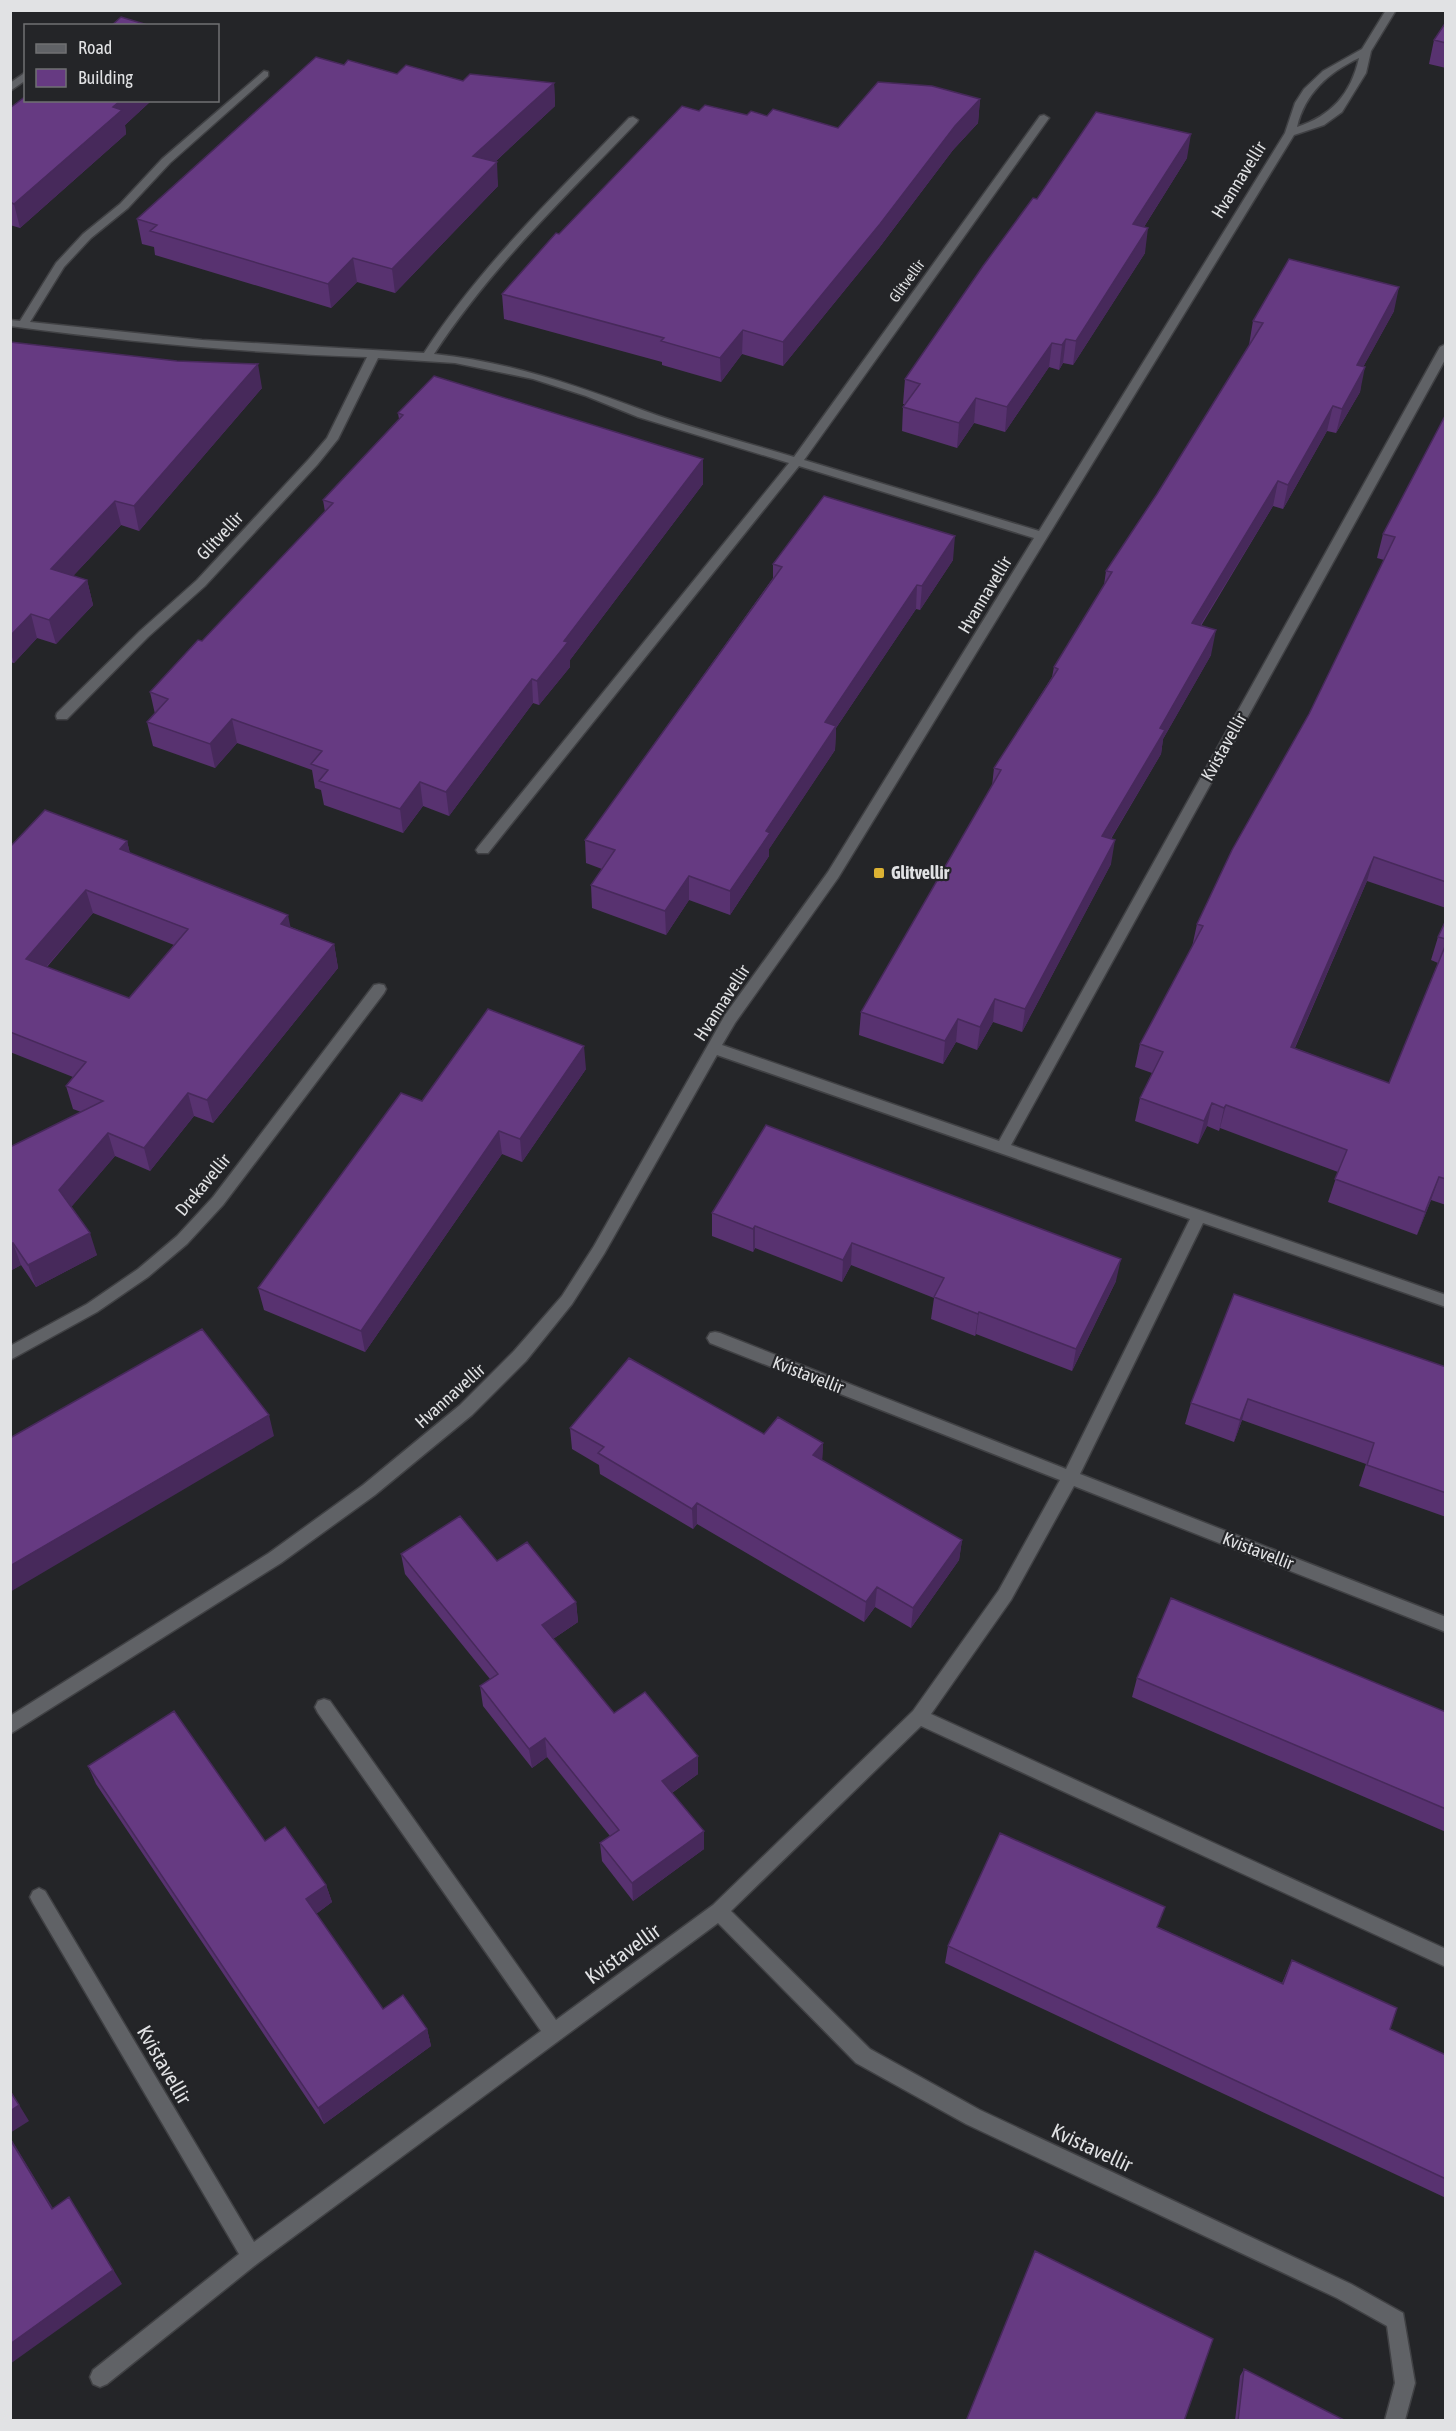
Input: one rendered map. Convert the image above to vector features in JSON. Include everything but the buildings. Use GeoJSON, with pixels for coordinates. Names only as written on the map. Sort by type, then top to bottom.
{"type":"FeatureCollection","features":[{"type":"Feature","properties":{"kind":"street","name":"Hvannavellir"},"geometry":{"type":"LineString","coordinates":[[1290,133],[1320,123],[1338,110],[1361,73],[1366,51],[1391,10]]}},
{"type":"Feature","properties":{"kind":"street","name":"Hvannavellir"},"geometry":{"type":"LineString","coordinates":[[10,1726],[275,1558],[369,1491],[466,1410],[520,1356],[567,1300],[599,1250],[730,1019],[833,875],[1290,133],[1292,118],[1300,103],[1322,74],[1366,51]]}},
{"type":"Feature","properties":{"kind":"street"},"geometry":{"type":"LineString","coordinates":[[264,74],[166,161],[124,206],[87,236],[60,265],[17,324],[134,338],[373,356],[427,357],[494,366],[557,383],[642,414],[1041,536]]}},
{"type":"Feature","properties":{"kind":"street"},"geometry":{"type":"LineString","coordinates":[[10,88],[24,77]]}},
{"type":"Feature","properties":{"kind":"street","name":"Glitvellir"},"geometry":{"type":"LineString","coordinates":[[483,850],[796,462],[1044,118]]}},
{"type":"Feature","properties":{"kind":"street"},"geometry":{"type":"LineString","coordinates":[[427,357],[448,322],[494,266],[633,120]]}},
{"type":"Feature","properties":{"kind":"street","name":"Kvistavellir"},"geometry":{"type":"LineString","coordinates":[[1002,1148],[1446,346]]}},
{"type":"Feature","properties":{"kind":"street","name":"Glitvellir"},"geometry":{"type":"LineString","coordinates":[[62,716],[144,634],[201,583],[313,462],[332,439],[373,356]]}},
{"type":"Feature","properties":{"kind":"street","name":"Drekavellir"},"geometry":{"type":"LineString","coordinates":[[10,1354],[92,1308],[143,1274],[182,1240],[218,1201],[379,989]]}},
{"type":"Feature","properties":{"kind":"street"},"geometry":{"type":"LineString","coordinates":[[714,1048],[1446,1301]]}},
{"type":"Feature","properties":{"kind":"street","name":"Kvistavellir"},"geometry":{"type":"LineString","coordinates":[[99,2377],[250,2256],[719,1911],[919,1717],[1005,1595],[1070,1477],[1199,1216]]}},
{"type":"Feature","properties":{"kind":"street","name":"Kvistavellir"},"geometry":{"type":"LineString","coordinates":[[715,1338],[1446,1625]]}},
{"type":"Feature","properties":{"kind":"street"},"geometry":{"type":"LineString","coordinates":[[324,1707],[553,2032]]}},
{"type":"Feature","properties":{"kind":"street"},"geometry":{"type":"LineString","coordinates":[[919,1717],[1446,1958]]}},
{"type":"Feature","properties":{"kind":"street","name":"Kvistavellir"},"geometry":{"type":"LineString","coordinates":[[39,1897],[250,2256]]}},
{"type":"Feature","properties":{"kind":"street","name":"Kvistavellir"},"geometry":{"type":"LineString","coordinates":[[719,1911],[788,1983],[863,2055],[973,2117],[1344,2291],[1396,2320],[1405,2383],[1395,2421]]}},
{"type":"Feature","properties":{"kind":"place","name":"Glitvellir"},"geometry":{"type":"Point","coordinates":[879,873]}}]}
